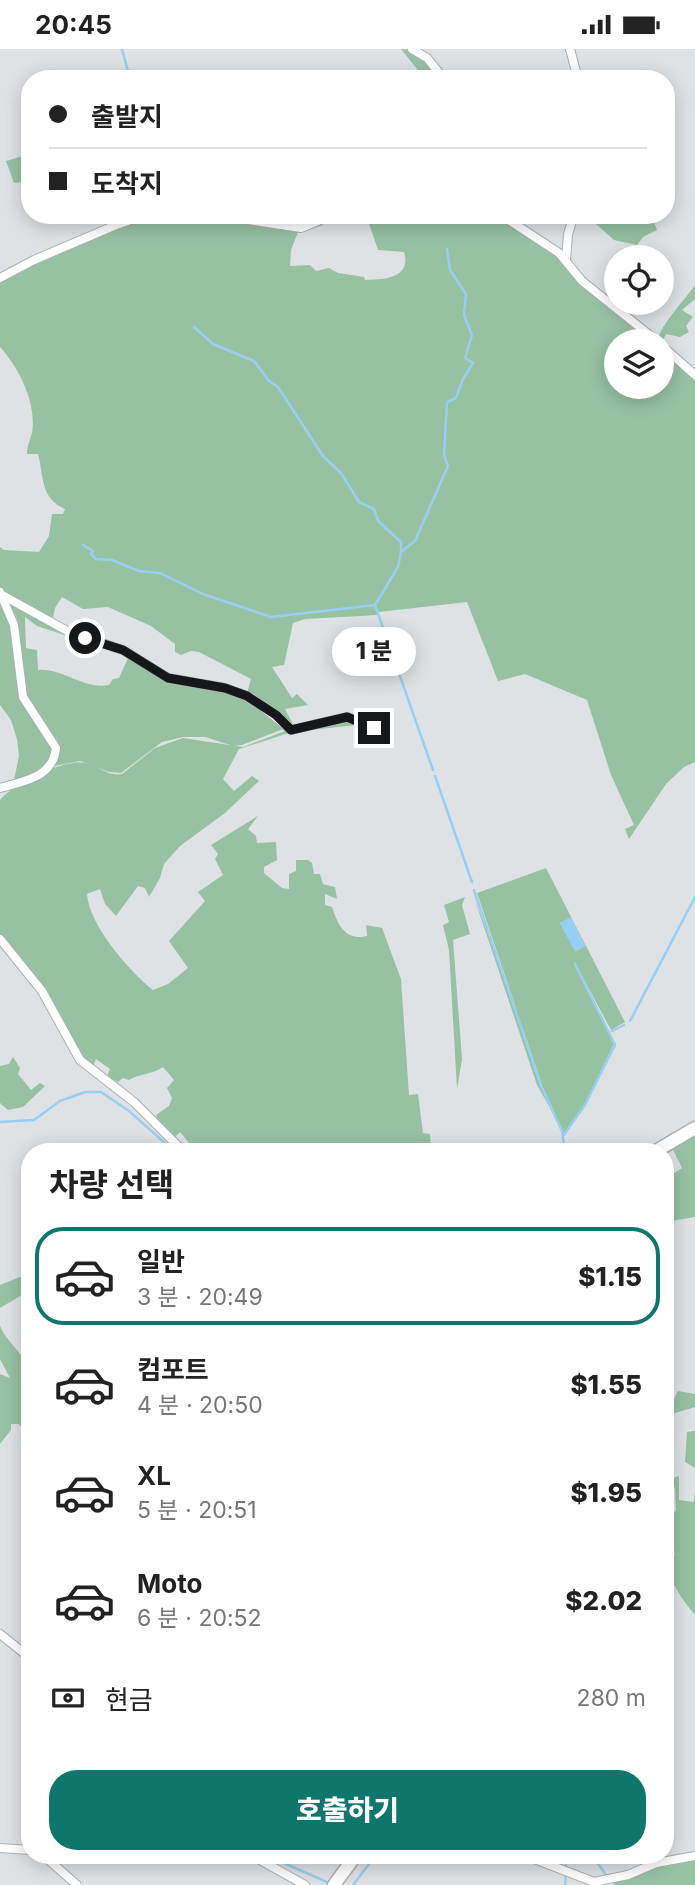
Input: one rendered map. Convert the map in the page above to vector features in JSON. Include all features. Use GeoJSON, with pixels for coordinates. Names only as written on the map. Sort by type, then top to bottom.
{"type":"FeatureCollection","features":[{"type":"Feature","properties":{"kind":"main road"},"geometry":{"type":"LineString","coordinates":[[670,1143],[695,1128]]}},
{"type":"Feature","properties":{"kind":"main road"},"geometry":{"type":"LineString","coordinates":[[334,1885],[349,1864]]}},
{"type":"Feature","properties":{"kind":"street"},"geometry":{"type":"LineString","coordinates":[[412,49],[427,58],[437,70]]}},
{"type":"Feature","properties":{"kind":"street"},"geometry":{"type":"LineString","coordinates":[[570,49],[576,70]]}},
{"type":"Feature","properties":{"kind":"street"},"geometry":{"type":"LineString","coordinates":[[0,278],[34,260],[119,224]]}},
{"type":"Feature","properties":{"kind":"street"},"geometry":{"type":"LineString","coordinates":[[280,224],[302,227],[310,224]]}},
{"type":"Feature","properties":{"kind":"street"},"geometry":{"type":"LineString","coordinates":[[514,224],[566,260],[582,281],[642,329]]}},
{"type":"Feature","properties":{"kind":"street"},"geometry":{"type":"LineString","coordinates":[[566,260],[571,224]]}},
{"type":"Feature","properties":{"kind":"street"},"geometry":{"type":"LineString","coordinates":[[674,357],[695,375]]}},
{"type":"Feature","properties":{"kind":"street"},"geometry":{"type":"LineString","coordinates":[[2,594],[69,632],[123,650],[168,678],[225,688],[253,698],[291,730],[347,717],[374,728]]}},
{"type":"Feature","properties":{"kind":"street"},"geometry":{"type":"LineString","coordinates":[[0,789],[38,777],[51,764],[56,748],[23,697],[14,625],[2,594]]}},
{"type":"Feature","properties":{"kind":"street"},"geometry":{"type":"LineString","coordinates":[[0,939],[42,991],[80,1060],[134,1102],[175,1143]]}},
{"type":"Feature","properties":{"kind":"street"},"geometry":{"type":"LineString","coordinates":[[0,1634],[21,1651]]}},
{"type":"Feature","properties":{"kind":"street"},"geometry":{"type":"LineString","coordinates":[[0,1849],[21,1850]]}},
{"type":"Feature","properties":{"kind":"street"},"geometry":{"type":"LineString","coordinates":[[674,1860],[695,1856]]}},
{"type":"Feature","properties":{"kind":"street"},"geometry":{"type":"LineString","coordinates":[[54,1864],[78,1885]]}},
{"type":"Feature","properties":{"kind":"street"},"geometry":{"type":"LineString","coordinates":[[267,1864],[305,1885]]}},
{"type":"Feature","properties":{"kind":"street"},"geometry":{"type":"LineString","coordinates":[[547,1864],[594,1882],[628,1875],[654,1864]]}},
{"type":"Feature","properties":{"kind":"green space"},"geometry":{"type":"Polygon","coordinates":[[[401,49],[419,55],[434,70],[418,70],[401,49]]]}},
{"type":"Feature","properties":{"kind":"green space"},"geometry":{"type":"Polygon","coordinates":[[[21,156],[21,182],[14,183],[6,161],[21,156]]]}},
{"type":"Feature","properties":{"kind":"green space"},"geometry":{"type":"Polygon","coordinates":[[[128,224],[263,224],[294,229],[324,224],[298,232],[291,250],[290,266],[310,265],[316,271],[329,268],[338,273],[364,277],[365,280],[395,276],[404,267],[405,261],[404,252],[378,250],[369,224],[512,224],[558,255],[604,296],[604,315],[626,315],[641,329],[604,329],[604,399],[674,399],[674,359],[695,377],[695,762],[684,767],[666,784],[629,839],[625,829],[634,825],[611,775],[587,700],[525,674],[498,681],[467,602],[379,612],[375,605],[379,615],[305,619],[293,623],[284,665],[272,667],[292,698],[297,694],[308,705],[285,709],[293,728],[247,693],[251,679],[199,652],[191,651],[181,655],[175,652],[175,644],[151,626],[108,607],[83,609],[62,597],[55,608],[52,622],[0,588],[0,547],[4,550],[39,552],[49,536],[52,514],[63,514],[65,509],[47,493],[38,454],[27,454],[32,433],[32,410],[20,376],[0,347],[0,280],[35,261],[128,224]]]}},
{"type":"Feature","properties":{"kind":"green space"},"geometry":{"type":"Polygon","coordinates":[[[596,224],[655,224],[657,230],[643,237],[637,245],[614,240],[596,224]]]}},
{"type":"Feature","properties":{"kind":"green space"},"geometry":{"type":"Polygon","coordinates":[[[695,285],[695,299],[682,310],[693,317],[686,326],[689,332],[680,337],[674,336],[674,329],[662,329],[695,285]]]}},
{"type":"Feature","properties":{"kind":"green space"},"geometry":{"type":"Polygon","coordinates":[[[0,595],[8,610],[19,688],[55,750],[39,775],[14,780],[19,756],[17,739],[11,720],[0,705],[0,595]]]}},
{"type":"Feature","properties":{"kind":"green space"},"geometry":{"type":"Polygon","coordinates":[[[7,600],[102,647],[37,626],[25,617],[26,648],[37,650],[38,670],[56,672],[100,686],[109,685],[113,679],[119,678],[128,658],[126,655],[165,678],[248,698],[286,728],[242,745],[233,746],[205,737],[183,737],[162,742],[121,773],[109,772],[80,761],[49,767],[57,756],[26,703],[7,600]]]}},
{"type":"Feature","properties":{"kind":"green space"},"geometry":{"type":"Polygon","coordinates":[[[348,718],[366,724],[292,732],[239,749],[223,779],[234,791],[252,776],[259,781],[225,813],[180,846],[164,864],[160,878],[149,897],[145,888],[138,886],[116,916],[105,904],[100,889],[87,894],[89,906],[102,933],[133,971],[153,990],[168,984],[188,968],[169,941],[205,901],[198,892],[223,875],[215,859],[218,854],[211,845],[258,816],[248,829],[256,836],[257,843],[276,842],[277,860],[264,867],[264,873],[282,888],[289,889],[289,874],[296,871],[296,860],[308,860],[312,863],[314,874],[320,874],[323,884],[335,887],[337,899],[325,894],[325,905],[332,907],[337,920],[348,934],[367,936],[366,925],[382,928],[401,979],[409,1095],[418,1094],[423,1133],[430,1134],[431,1143],[189,1143],[180,1132],[175,1137],[180,1143],[178,1143],[158,1127],[156,1115],[169,1106],[172,1098],[167,1088],[174,1080],[163,1067],[129,1080],[123,1078],[118,1082],[107,1076],[110,1069],[96,1059],[92,1069],[81,1059],[50,1002],[0,937],[0,800],[16,786],[52,768],[76,763],[95,766],[112,774],[122,774],[155,748],[183,738],[243,747],[288,730],[348,718]]]}},
{"type":"Feature","properties":{"kind":"green space"},"geometry":{"type":"Polygon","coordinates":[[[546,868],[625,1022],[611,1030],[575,963],[614,1044],[583,1107],[564,1134],[542,1085],[477,893],[546,868]],[[571,918],[560,923],[576,951],[585,946],[571,918]]]}},
{"type":"Feature","properties":{"kind":"green space"},"geometry":{"type":"Polygon","coordinates":[[[473,894],[520,1019],[540,1086],[558,1122],[537,1085],[473,894]]]}},
{"type":"Feature","properties":{"kind":"green space"},"geometry":{"type":"Polygon","coordinates":[[[465,897],[462,905],[470,934],[453,940],[462,1059],[457,1089],[449,950],[443,925],[449,922],[444,905],[465,897]]]}},
{"type":"Feature","properties":{"kind":"green space"},"geometry":{"type":"Polygon","coordinates":[[[13,1057],[20,1068],[18,1074],[31,1090],[40,1083],[45,1086],[23,1107],[8,1110],[0,1103],[0,1066],[9,1064],[13,1057]]]}},
{"type":"Feature","properties":{"kind":"green space"},"geometry":{"type":"Polygon","coordinates":[[[695,1133],[695,1217],[674,1220],[674,1173],[682,1168],[674,1152],[674,1146],[695,1133]]]}},
{"type":"Feature","properties":{"kind":"green space"},"geometry":{"type":"Polygon","coordinates":[[[21,1277],[21,1295],[0,1308],[0,1285],[21,1277]]]}},
{"type":"Feature","properties":{"kind":"green space"},"geometry":{"type":"Polygon","coordinates":[[[0,1326],[21,1355],[21,1427],[11,1424],[11,1430],[0,1444],[0,1374],[10,1378],[0,1359],[0,1326]]]}},
{"type":"Feature","properties":{"kind":"green space"},"geometry":{"type":"Polygon","coordinates":[[[678,1391],[695,1394],[695,1407],[674,1413],[674,1399],[678,1391]]]}},
{"type":"Feature","properties":{"kind":"green space"},"geometry":{"type":"Polygon","coordinates":[[[695,1431],[695,1468],[685,1462],[687,1432],[695,1431]]]}},
{"type":"Feature","properties":{"kind":"green space"},"geometry":{"type":"Polygon","coordinates":[[[679,1476],[679,1500],[694,1502],[695,1492],[695,1615],[674,1585],[674,1478],[679,1476]]]}},
{"type":"Feature","properties":{"kind":"green space"},"geometry":{"type":"Polygon","coordinates":[[[695,1859],[695,1885],[615,1885],[611,1881],[659,1864],[695,1859]]]}},
{"type":"Feature","properties":{"kind":"water"},"geometry":{"type":"Polygon","coordinates":[[[571,917],[585,946],[575,952],[560,923],[571,917]]]}},
{"type":"Feature","properties":{"kind":"waterway"},"geometry":{"type":"LineString","coordinates":[[122,49],[128,70]]}},
{"type":"Feature","properties":{"kind":"waterway"},"geometry":{"type":"LineString","coordinates":[[83,545],[93,551],[91,554],[96,559],[112,560],[139,571],[160,573],[203,594],[271,617],[375,605],[398,567],[401,552],[415,541],[448,466],[444,455],[447,402],[456,398],[473,363],[465,358],[472,335],[464,315],[466,294],[450,270],[447,249]]}},
{"type":"Feature","properties":{"kind":"waterway"},"geometry":{"type":"LineString","coordinates":[[194,327],[213,344],[254,361],[269,381],[278,387],[323,456],[341,473],[359,502],[374,509],[378,521],[401,542],[401,551]]}},
{"type":"Feature","properties":{"kind":"waterway"},"geometry":{"type":"LineString","coordinates":[[375,605],[433,770]]}},
{"type":"Feature","properties":{"kind":"waterway"},"geometry":{"type":"LineString","coordinates":[[435,776],[472,882]]}},
{"type":"Feature","properties":{"kind":"waterway"},"geometry":{"type":"LineString","coordinates":[[474,890],[541,1086],[562,1131],[564,1143]]}},
{"type":"Feature","properties":{"kind":"waterway"},"geometry":{"type":"LineString","coordinates":[[630,1021],[695,897]]}},
{"type":"Feature","properties":{"kind":"waterway"},"geometry":{"type":"LineString","coordinates":[[563,1136],[585,1105],[615,1045],[575,964]]}},
{"type":"Feature","properties":{"kind":"waterway"},"geometry":{"type":"LineString","coordinates":[[612,1031],[624,1025]]}},
{"type":"Feature","properties":{"kind":"waterway"},"geometry":{"type":"LineString","coordinates":[[0,1122],[34,1120],[60,1101],[85,1092],[101,1092],[129,1111],[165,1143]]}},
{"type":"Feature","properties":{"kind":"waterway"},"geometry":{"type":"LineString","coordinates":[[286,1864],[329,1883]]}},
{"type":"Feature","properties":{"kind":"waterway"},"geometry":{"type":"LineString","coordinates":[[353,1885],[369,1864]]}},
{"type":"Feature","properties":{"kind":"waterway"},"geometry":{"type":"LineString","coordinates":[[598,1864],[608,1878]]}},
{"type":"Feature","properties":{"kind":"waterway"},"geometry":{"type":"LineString","coordinates":[[565,1885],[566,1874]]}},
{"type":"Feature","properties":{"kind":"route"},"geometry":{"type":"LineString","coordinates":[[85,638],[123,650],[168,678],[225,688],[253,698],[291,730],[347,717],[368,723],[374,728]]}}]}
